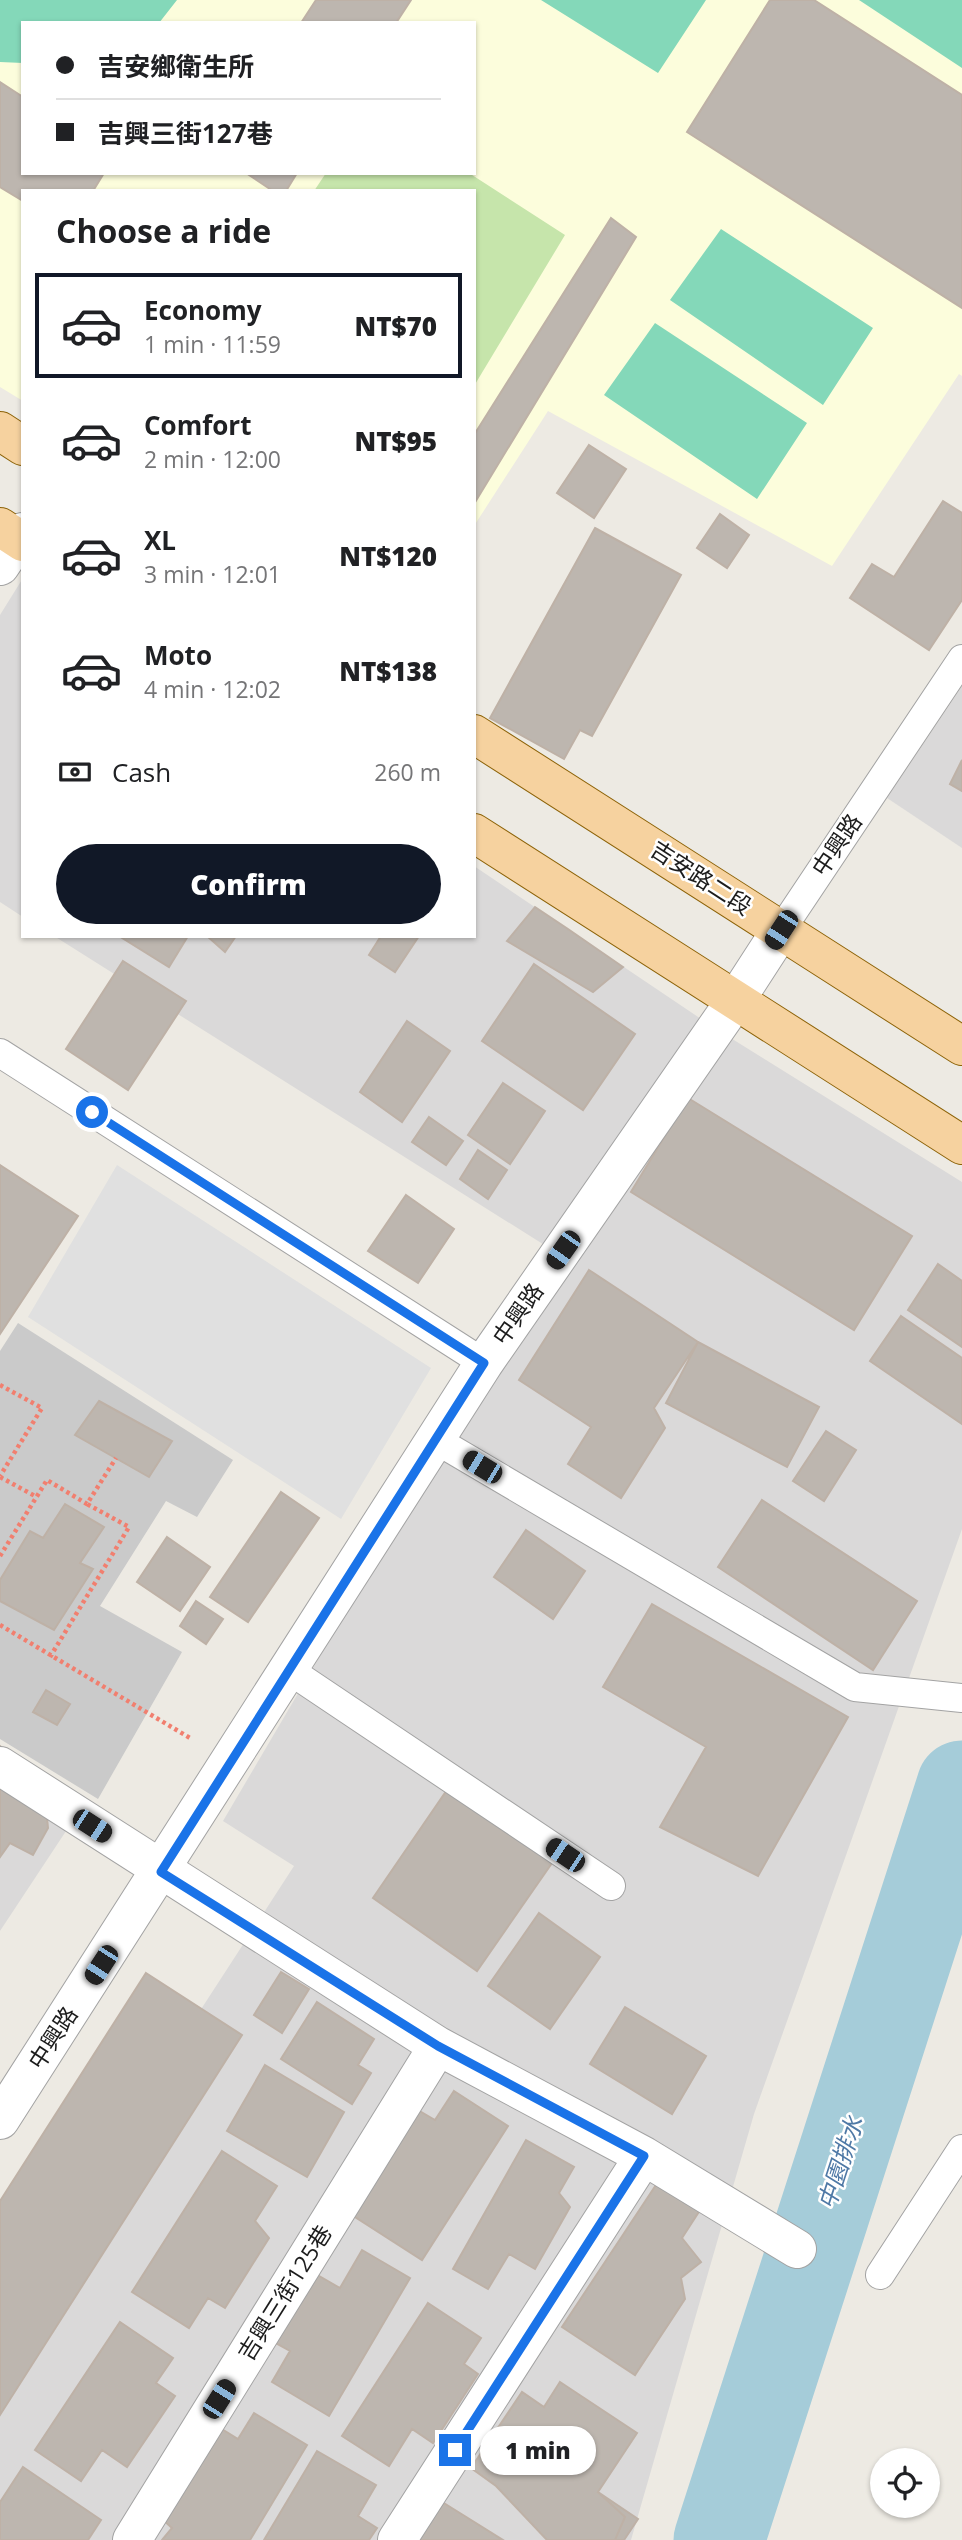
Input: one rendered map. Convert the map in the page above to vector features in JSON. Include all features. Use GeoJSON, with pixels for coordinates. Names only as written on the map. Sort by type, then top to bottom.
{"type":"FeatureCollection","features":[{"type":"Feature","properties":{"kind":"main road"},"geometry":{"type":"LineString","coordinates":[[0,431],[21,445]]}},
{"type":"Feature","properties":{"kind":"main road","name":"吉安路二段"},"geometry":{"type":"LineString","coordinates":[[476,735],[962,1046]]}},
{"type":"Feature","properties":{"kind":"main road"},"geometry":{"type":"LineString","coordinates":[[476,833],[962,1144]]}},
{"type":"Feature","properties":{"kind":"street","name":"中興路"},"geometry":{"type":"LineString","coordinates":[[3,2108],[161,1872],[484,1363],[781,930]]}},
{"type":"Feature","properties":{"kind":"street"},"geometry":{"type":"LineString","coordinates":[[0,1766],[161,1872],[438,2046],[644,2156],[797,2249]]}},
{"type":"Feature","properties":{"kind":"street","name":"吉興三街125巷"},"geometry":{"type":"LineString","coordinates":[[132,2540],[438,2046]]}},
{"type":"Feature","properties":{"kind":"street"},"geometry":{"type":"LineString","coordinates":[[397,2540],[644,2156]]}},
{"type":"Feature","properties":{"kind":"lane","name":"中興路"},"geometry":{"type":"LineString","coordinates":[[781,930],[962,659]]}},
{"type":"Feature","properties":{"kind":"lane"},"geometry":{"type":"LineString","coordinates":[[0,1053],[484,1363]]}},
{"type":"Feature","properties":{"kind":"lane"},"geometry":{"type":"LineString","coordinates":[[436,1440],[855,1687],[962,1698]]}},
{"type":"Feature","properties":{"kind":"lane"},"geometry":{"type":"LineString","coordinates":[[289,1670],[611,1886]]}},
{"type":"Feature","properties":{"kind":"lane"},"geometry":{"type":"LineString","coordinates":[[880,2275],[962,2149]]}},
{"type":"Feature","properties":{"kind":"path"},"geometry":{"type":"LineString","coordinates":[[0,1385],[41,1408],[0,1477],[35,1496]]}},
{"type":"Feature","properties":{"kind":"path"},"geometry":{"type":"LineString","coordinates":[[87,1504],[116,1458]]}},
{"type":"Feature","properties":{"kind":"path"},"geometry":{"type":"LineString","coordinates":[[0,1556],[47,1480],[129,1528],[50,1657]]}},
{"type":"Feature","properties":{"kind":"path"},"geometry":{"type":"LineString","coordinates":[[0,1625],[231,1762]]}},
{"type":"Feature","properties":{"kind":"shaded area"},"geometry":{"type":"Polygon","coordinates":[[[0,0],[962,0],[962,376],[959,374],[832,566],[548,411],[476,523],[476,189],[21,189],[21,400],[0,387],[0,0]]]}},
{"type":"Feature","properties":{"kind":"shaded area"},"geometry":{"type":"Polygon","coordinates":[[[21,581],[21,916],[0,902],[0,615],[21,581]]]}},
{"type":"Feature","properties":{"kind":"shaded area"},"geometry":{"type":"Polygon","coordinates":[[[962,686],[962,848],[887,798],[962,686]]]}},
{"type":"Feature","properties":{"kind":"shaded area"},"geometry":{"type":"Polygon","coordinates":[[[476,867],[713,1027],[962,1182],[962,1529],[754,2114],[631,2540],[0,2540],[0,2319],[294,1866],[223,1821],[557,1253],[57,938],[476,938],[476,867]]]}},
{"type":"Feature","properties":{"kind":"shaded area"},"geometry":{"type":"Polygon","coordinates":[[[117,1165],[431,1368],[341,1519],[28,1317],[117,1165]]]}},
{"type":"Feature","properties":{"kind":"shaded area"},"geometry":{"type":"Polygon","coordinates":[[[18,1323],[233,1460],[197,1517],[166,1501],[100,1606],[182,1652],[98,1799],[0,1739],[0,1351],[18,1323]]]}},
{"type":"Feature","properties":{"kind":"shaded area"},"geometry":{"type":"Polygon","coordinates":[[[0,1778],[72,1822],[0,1931],[0,1778]]]}},
{"type":"Feature","properties":{"kind":"green space"},"geometry":{"type":"Polygon","coordinates":[[[0,0],[177,0],[161,21],[21,21],[21,63],[0,62],[0,0]]]}},
{"type":"Feature","properties":{"kind":"green space"},"geometry":{"type":"Polygon","coordinates":[[[541,0],[706,0],[658,73],[541,0]]]}},
{"type":"Feature","properties":{"kind":"green space"},"geometry":{"type":"Polygon","coordinates":[[[859,0],[962,0],[962,68],[859,0]]]}},
{"type":"Feature","properties":{"kind":"green space"},"geometry":{"type":"Polygon","coordinates":[[[325,175],[472,175],[565,235],[476,383],[476,189],[315,189],[325,175]]]}},
{"type":"Feature","properties":{"kind":"green space"},"geometry":{"type":"Polygon","coordinates":[[[721,229],[873,328],[823,405],[670,300],[721,229]]]}},
{"type":"Feature","properties":{"kind":"green space"},"geometry":{"type":"Polygon","coordinates":[[[655,323],[807,423],[757,499],[604,395],[655,323]]]}},
{"type":"Feature","properties":{"kind":"building"},"geometry":{"type":"Polygon","coordinates":[[[316,0],[411,0],[397,21],[302,21],[316,0]]]}},
{"type":"Feature","properties":{"kind":"building"},"geometry":{"type":"Polygon","coordinates":[[[770,0],[814,0],[962,95],[962,308],[687,132],[770,0]]]}},
{"type":"Feature","properties":{"kind":"building"},"geometry":{"type":"Polygon","coordinates":[[[0,82],[21,96],[21,175],[103,175],[94,189],[21,189],[21,200],[0,187],[0,82]]]}},
{"type":"Feature","properties":{"kind":"building"},"geometry":{"type":"Polygon","coordinates":[[[249,175],[296,175],[287,189],[270,189],[249,175]]]}},
{"type":"Feature","properties":{"kind":"building"},"geometry":{"type":"Polygon","coordinates":[[[611,218],[636,237],[476,501],[476,432],[611,218]]]}},
{"type":"Feature","properties":{"kind":"building"},"geometry":{"type":"Polygon","coordinates":[[[589,445],[626,469],[594,518],[557,493],[589,445]]]}},
{"type":"Feature","properties":{"kind":"building"},"geometry":{"type":"Polygon","coordinates":[[[943,501],[962,513],[962,600],[929,650],[850,598],[872,564],[894,577],[943,501]]]}},
{"type":"Feature","properties":{"kind":"building"},"geometry":{"type":"Polygon","coordinates":[[[720,514],[749,535],[727,568],[697,548],[720,514]]]}},
{"type":"Feature","properties":{"kind":"building"},"geometry":{"type":"Polygon","coordinates":[[[595,528],[681,575],[592,736],[580,730],[564,759],[490,718],[595,528]]]}},
{"type":"Feature","properties":{"kind":"building"},"geometry":{"type":"Polygon","coordinates":[[[962,760],[962,791],[950,784],[962,760]]]}},
{"type":"Feature","properties":{"kind":"building"},"geometry":{"type":"Polygon","coordinates":[[[535,907],[623,967],[593,992],[507,941],[535,907]]]}},
{"type":"Feature","properties":{"kind":"building"},"geometry":{"type":"Polygon","coordinates":[[[122,938],[187,938],[169,967],[122,938]]]}},
{"type":"Feature","properties":{"kind":"building"},"geometry":{"type":"Polygon","coordinates":[[[209,938],[235,938],[225,952],[209,938]]]}},
{"type":"Feature","properties":{"kind":"building"},"geometry":{"type":"Polygon","coordinates":[[[380,938],[418,938],[395,972],[369,955],[380,938]]]}},
{"type":"Feature","properties":{"kind":"building"},"geometry":{"type":"Polygon","coordinates":[[[123,961],[186,1001],[128,1090],[66,1049],[123,961]]]}},
{"type":"Feature","properties":{"kind":"building"},"geometry":{"type":"Polygon","coordinates":[[[534,964],[635,1034],[583,1110],[482,1041],[534,964]]]}},
{"type":"Feature","properties":{"kind":"building"},"geometry":{"type":"Polygon","coordinates":[[[407,1021],[450,1051],[402,1122],[360,1092],[407,1021]]]}},
{"type":"Feature","properties":{"kind":"building"},"geometry":{"type":"Polygon","coordinates":[[[503,1083],[545,1111],[510,1164],[468,1135],[503,1083]]]}},
{"type":"Feature","properties":{"kind":"building"},"geometry":{"type":"Polygon","coordinates":[[[688,1098],[912,1236],[854,1330],[631,1192],[688,1098]]]}},
{"type":"Feature","properties":{"kind":"building"},"geometry":{"type":"Polygon","coordinates":[[[429,1117],[463,1141],[446,1165],[412,1142],[429,1117]]]}},
{"type":"Feature","properties":{"kind":"building"},"geometry":{"type":"Polygon","coordinates":[[[478,1150],[507,1170],[488,1199],[460,1179],[478,1150]]]}},
{"type":"Feature","properties":{"kind":"building"},"geometry":{"type":"Polygon","coordinates":[[[0,1165],[78,1216],[0,1334],[0,1165]]]}},
{"type":"Feature","properties":{"kind":"building"},"geometry":{"type":"Polygon","coordinates":[[[406,1195],[454,1229],[418,1283],[368,1251],[406,1195]]]}},
{"type":"Feature","properties":{"kind":"building"},"geometry":{"type":"Polygon","coordinates":[[[938,1264],[962,1281],[962,1347],[908,1310],[938,1264]]]}},
{"type":"Feature","properties":{"kind":"building"},"geometry":{"type":"Polygon","coordinates":[[[589,1270],[698,1342],[654,1408],[665,1428],[621,1498],[568,1464],[591,1427],[519,1380],[589,1270]]]}},
{"type":"Feature","properties":{"kind":"building"},"geometry":{"type":"Polygon","coordinates":[[[901,1316],[962,1358],[962,1424],[870,1361],[901,1316]]]}},
{"type":"Feature","properties":{"kind":"building"},"geometry":{"type":"Polygon","coordinates":[[[698,1342],[819,1407],[787,1467],[666,1403],[698,1342]]]}},
{"type":"Feature","properties":{"kind":"building"},"geometry":{"type":"Polygon","coordinates":[[[99,1401],[172,1441],[149,1477],[75,1435],[99,1401]]]}},
{"type":"Feature","properties":{"kind":"building"},"geometry":{"type":"Polygon","coordinates":[[[99,1401],[172,1441],[149,1477],[75,1435],[99,1401]]]}},
{"type":"Feature","properties":{"kind":"building"},"geometry":{"type":"Polygon","coordinates":[[[826,1431],[856,1450],[824,1501],[793,1481],[826,1431]]]}},
{"type":"Feature","properties":{"kind":"building"},"geometry":{"type":"Polygon","coordinates":[[[281,1492],[319,1518],[248,1622],[210,1597],[281,1492]]]}},
{"type":"Feature","properties":{"kind":"building"},"geometry":{"type":"Polygon","coordinates":[[[762,1500],[917,1601],[873,1670],[718,1567],[762,1500]]]}},
{"type":"Feature","properties":{"kind":"building"},"geometry":{"type":"Polygon","coordinates":[[[65,1504],[104,1527],[80,1563],[93,1569],[54,1630],[0,1601],[0,1580],[30,1531],[43,1538],[65,1504]]]}},
{"type":"Feature","properties":{"kind":"building"},"geometry":{"type":"Polygon","coordinates":[[[526,1530],[585,1571],[553,1619],[494,1577],[526,1530]]]}},
{"type":"Feature","properties":{"kind":"building"},"geometry":{"type":"Polygon","coordinates":[[[167,1537],[210,1567],[180,1611],[137,1582],[167,1537]]]}},
{"type":"Feature","properties":{"kind":"building"},"geometry":{"type":"Polygon","coordinates":[[[196,1601],[223,1619],[206,1644],[180,1626],[196,1601]]]}},
{"type":"Feature","properties":{"kind":"building"},"geometry":{"type":"Polygon","coordinates":[[[652,1604],[848,1717],[758,1876],[660,1827],[706,1747],[603,1687],[652,1604]]]}},
{"type":"Feature","properties":{"kind":"building"},"geometry":{"type":"Polygon","coordinates":[[[46,1690],[70,1704],[57,1725],[33,1712],[46,1690]]]}},
{"type":"Feature","properties":{"kind":"building"},"geometry":{"type":"Polygon","coordinates":[[[0,1746],[44,1787],[48,1828],[33,1855],[10,1843],[0,1857],[0,1746]]]}},
{"type":"Feature","properties":{"kind":"building"},"geometry":{"type":"Polygon","coordinates":[[[447,1790],[552,1863],[477,1971],[373,1898],[447,1790]]]}},
{"type":"Feature","properties":{"kind":"building"},"geometry":{"type":"Polygon","coordinates":[[[539,1913],[600,1957],[550,2029],[488,1986],[539,1913]]]}},
{"type":"Feature","properties":{"kind":"building"},"geometry":{"type":"Polygon","coordinates":[[[281,1972],[309,1989],[282,2033],[254,2015],[281,1972]]]}},
{"type":"Feature","properties":{"kind":"building"},"geometry":{"type":"Polygon","coordinates":[[[146,1973],[242,2035],[0,2415],[0,2201],[146,1973]]]}},
{"type":"Feature","properties":{"kind":"building"},"geometry":{"type":"Polygon","coordinates":[[[317,2002],[374,2039],[358,2065],[371,2073],[352,2104],[281,2059],[317,2002]]]}},
{"type":"Feature","properties":{"kind":"building"},"geometry":{"type":"Polygon","coordinates":[[[625,2007],[706,2056],[672,2114],[590,2064],[625,2007]]]}},
{"type":"Feature","properties":{"kind":"building"},"geometry":{"type":"Polygon","coordinates":[[[265,2065],[344,2112],[307,2177],[227,2131],[265,2065]]]}},
{"type":"Feature","properties":{"kind":"building"},"geometry":{"type":"Polygon","coordinates":[[[454,2091],[508,2126],[422,2260],[344,2210],[411,2106],[435,2120],[454,2091]]]}},
{"type":"Feature","properties":{"kind":"building"},"geometry":{"type":"Polygon","coordinates":[[[526,2140],[574,2167],[559,2193],[570,2207],[535,2269],[509,2254],[488,2289],[453,2269],[526,2140]]]}},
{"type":"Feature","properties":{"kind":"building"},"geometry":{"type":"Polygon","coordinates":[[[222,2151],[277,2186],[255,2221],[269,2238],[225,2308],[208,2298],[189,2328],[132,2292],[222,2151]]]}},
{"type":"Feature","properties":{"kind":"building"},"geometry":{"type":"Polygon","coordinates":[[[660,2179],[702,2207],[682,2238],[701,2262],[681,2278],[685,2299],[635,2375],[562,2327],[660,2179]]]}},
{"type":"Feature","properties":{"kind":"building"},"geometry":{"type":"Polygon","coordinates":[[[362,2250],[410,2278],[329,2416],[272,2382],[290,2351],[274,2342],[314,2273],[340,2288],[362,2250]]]}},
{"type":"Feature","properties":{"kind":"building"},"geometry":{"type":"Polygon","coordinates":[[[428,2303],[481,2338],[464,2364],[478,2374],[433,2443],[412,2429],[389,2466],[342,2436],[428,2303]]]}},
{"type":"Feature","properties":{"kind":"building"},"geometry":{"type":"Polygon","coordinates":[[[120,2322],[173,2358],[156,2383],[175,2396],[127,2467],[102,2450],[81,2481],[35,2450],[120,2322]]]}},
{"type":"Feature","properties":{"kind":"building"},"geometry":{"type":"Polygon","coordinates":[[[560,2382],[637,2433],[598,2492],[638,2519],[624,2540],[547,2540],[496,2486],[471,2468],[522,2392],[544,2407],[560,2382]]]}},
{"type":"Feature","properties":{"kind":"building"},"geometry":{"type":"Polygon","coordinates":[[[560,2382],[637,2433],[598,2492],[625,2517],[615,2540],[547,2540],[496,2486],[471,2468],[522,2392],[544,2407],[560,2382]]]}},
{"type":"Feature","properties":{"kind":"building"},"geometry":{"type":"Polygon","coordinates":[[[254,2413],[307,2445],[250,2540],[162,2540],[172,2528],[159,2516],[217,2426],[238,2439],[254,2413]]]}},
{"type":"Feature","properties":{"kind":"building"},"geometry":{"type":"Polygon","coordinates":[[[317,2451],[376,2485],[358,2516],[377,2528],[369,2540],[264,2540],[317,2451]]]}},
{"type":"Feature","properties":{"kind":"building"},"geometry":{"type":"Polygon","coordinates":[[[23,2467],[101,2520],[88,2540],[0,2540],[0,2502],[23,2467]]]}},
{"type":"Feature","properties":{"kind":"building"},"geometry":{"type":"Polygon","coordinates":[[[439,2500],[503,2540],[415,2540],[439,2500]]]}},
{"type":"Feature","properties":{"kind":"waterway","name":"中園排水"},"geometry":{"type":"LineString","coordinates":[[719,2540],[962,1786]]}},
{"type":"Feature","properties":{"kind":"route"},"geometry":{"type":"LineString","coordinates":[[92,1112],[484,1363],[161,1872],[438,2046],[644,2156],[455,2450]]}}]}
